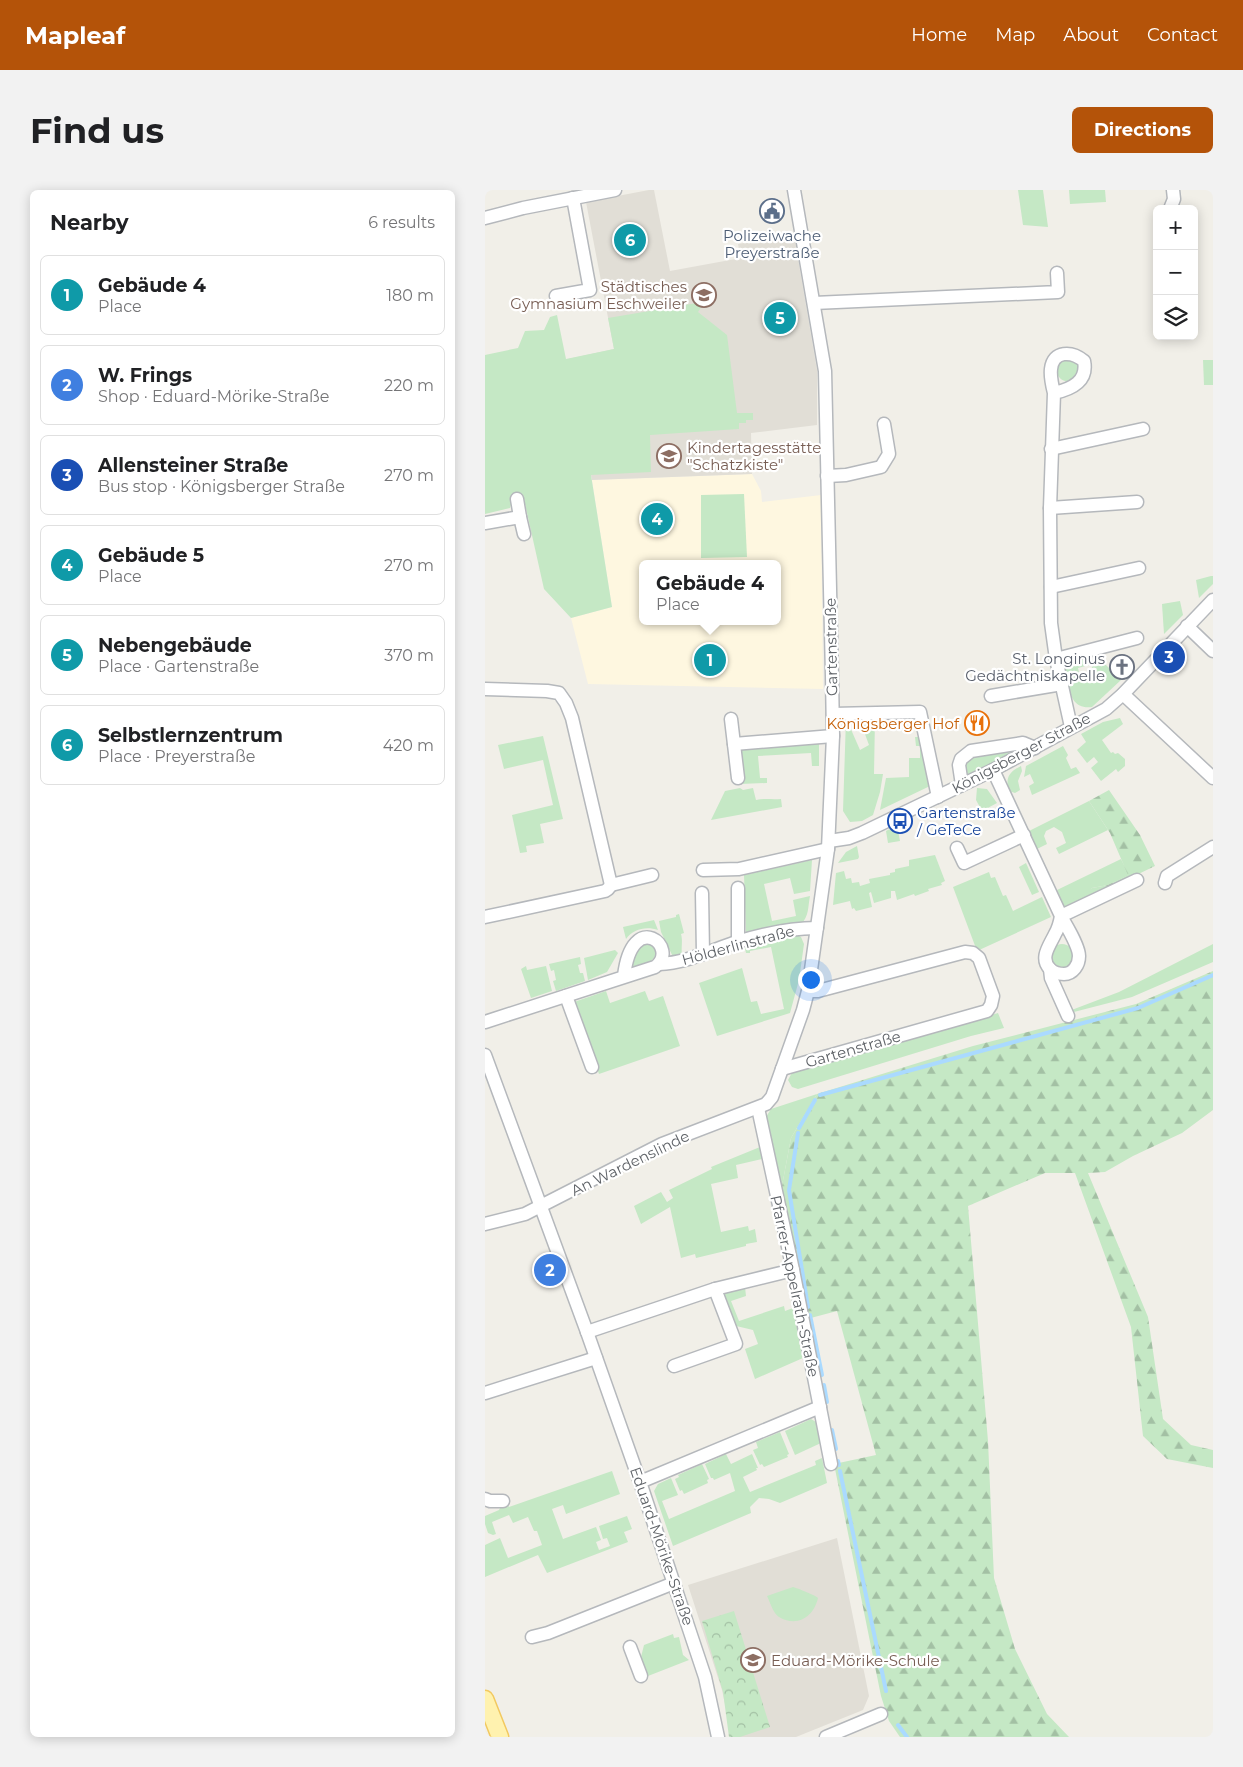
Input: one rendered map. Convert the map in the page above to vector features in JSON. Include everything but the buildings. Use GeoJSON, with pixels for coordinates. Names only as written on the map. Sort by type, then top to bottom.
{"type":"FeatureCollection","features":[{"type":"Feature","properties":{"kind":"main road"},"geometry":{"type":"LineString","coordinates":[[485,1699],[500,1737]]}},
{"type":"Feature","properties":{"kind":"street"},"geometry":{"type":"LineString","coordinates":[[485,218],[523,208],[615,190]]}},
{"type":"Feature","properties":{"kind":"street","name":"Gartenstraße"},"geometry":{"type":"LineString","coordinates":[[772,1097],[808,991],[828,845],[829,736],[833,714],[825,371],[794,190]]}},
{"type":"Feature","properties":{"kind":"street"},"geometry":{"type":"LineString","coordinates":[[1172,205],[1174,199],[1173,190]]}},
{"type":"Feature","properties":{"kind":"street"},"geometry":{"type":"LineString","coordinates":[[556,296],[590,290],[573,198]]}},
{"type":"Feature","properties":{"kind":"street"},"geometry":{"type":"LineString","coordinates":[[814,303],[1058,292],[1057,273]]}},
{"type":"Feature","properties":{"kind":"street"},"geometry":{"type":"LineString","coordinates":[[1054,393],[1050,508],[1051,623],[1056,659],[1071,727]]}},
{"type":"Feature","properties":{"kind":"street"},"geometry":{"type":"LineString","coordinates":[[827,476],[846,475],[881,466],[889,454],[884,424]]}},
{"type":"Feature","properties":{"kind":"street"},"geometry":{"type":"LineString","coordinates":[[1051,449],[1143,429]]}},
{"type":"Feature","properties":{"kind":"street"},"geometry":{"type":"LineString","coordinates":[[517,499],[524,534]]}},
{"type":"Feature","properties":{"kind":"street"},"geometry":{"type":"LineString","coordinates":[[1050,508],[1137,502]]}},
{"type":"Feature","properties":{"kind":"street"},"geometry":{"type":"LineString","coordinates":[[485,524],[520,517]]}},
{"type":"Feature","properties":{"kind":"street"},"geometry":{"type":"LineString","coordinates":[[1051,587],[1139,568]]}},
{"type":"Feature","properties":{"kind":"street","name":"Königsberger Straße"},"geometry":{"type":"LineString","coordinates":[[703,870],[739,869],[849,838],[993,770],[1035,748],[1106,709],[1123,694],[1213,600]]}},
{"type":"Feature","properties":{"kind":"street"},"geometry":{"type":"LineString","coordinates":[[1187,626],[1213,651]]}},
{"type":"Feature","properties":{"kind":"street"},"geometry":{"type":"LineString","coordinates":[[1056,659],[1137,638]]}},
{"type":"Feature","properties":{"kind":"street"},"geometry":{"type":"LineString","coordinates":[[991,696],[1061,684]]}},
{"type":"Feature","properties":{"kind":"street"},"geometry":{"type":"LineString","coordinates":[[485,689],[559,693],[566,703],[572,718],[611,885]]}},
{"type":"Feature","properties":{"kind":"street"},"geometry":{"type":"LineString","coordinates":[[1123,694],[1213,778]]}},
{"type":"Feature","properties":{"kind":"street"},"geometry":{"type":"LineString","coordinates":[[833,714],[920,712],[937,796]]}},
{"type":"Feature","properties":{"kind":"street"},"geometry":{"type":"LineString","coordinates":[[731,719],[738,778]]}},
{"type":"Feature","properties":{"kind":"street"},"geometry":{"type":"LineString","coordinates":[[734,744],[829,736]]}},
{"type":"Feature","properties":{"kind":"street"},"geometry":{"type":"LineString","coordinates":[[962,785],[959,765],[961,759],[971,752],[1023,743],[1035,748]]}},
{"type":"Feature","properties":{"kind":"street"},"geometry":{"type":"LineString","coordinates":[[993,770],[1079,954],[1075,969],[1068,974],[1060,974],[1050,970]]}},
{"type":"Feature","properties":{"kind":"street"},"geometry":{"type":"LineString","coordinates":[[957,848],[964,863],[1024,835]]}},
{"type":"Feature","properties":{"kind":"street"},"geometry":{"type":"LineString","coordinates":[[1165,884],[1167,876],[1213,847]]}},
{"type":"Feature","properties":{"kind":"street"},"geometry":{"type":"LineString","coordinates":[[485,917],[605,891],[611,885],[652,875]]}},
{"type":"Feature","properties":{"kind":"street"},"geometry":{"type":"LineString","coordinates":[[1068,1016],[1051,978],[1045,954],[1056,932],[1061,916],[1137,880]]}},
{"type":"Feature","properties":{"kind":"street"},"geometry":{"type":"LineString","coordinates":[[737,888],[738,942]]}},
{"type":"Feature","properties":{"kind":"street"},"geometry":{"type":"LineString","coordinates":[[702,893],[703,954]]}},
{"type":"Feature","properties":{"kind":"street","name":"Hölderlinstraße"},"geometry":{"type":"LineString","coordinates":[[485,1022],[655,967],[659,964],[685,960],[738,942],[800,928],[817,928]]}},
{"type":"Feature","properties":{"kind":"street","name":"Hölderlinstraße"},"geometry":{"type":"LineString","coordinates":[[624,976],[626,961],[631,947],[643,938],[652,938],[660,945],[663,953],[659,964]]}},
{"type":"Feature","properties":{"kind":"street","name":"Gartenstraße"},"geometry":{"type":"LineString","coordinates":[[782,1069],[987,1011],[993,996],[979,958],[973,953],[965,952],[819,991],[808,991]]}},
{"type":"Feature","properties":{"kind":"street"},"geometry":{"type":"LineString","coordinates":[[566,996],[592,1067]]}},
{"type":"Feature","properties":{"kind":"street","name":"Eduard-Mörike-Straße"},"geometry":{"type":"LineString","coordinates":[[485,1055],[490,1088],[541,1207],[640,1482],[705,1676],[718,1737]]}},
{"type":"Feature","properties":{"kind":"street","name":"An Wardenslinde"},"geometry":{"type":"LineString","coordinates":[[485,1224],[525,1214],[541,1207],[662,1144],[758,1108],[766,1104],[772,1097]]}},
{"type":"Feature","properties":{"kind":"street","name":"Pfarrer-Appelrath-Straße"},"geometry":{"type":"LineString","coordinates":[[758,1108],[793,1270],[831,1464]]}},
{"type":"Feature","properties":{"kind":"street"},"geometry":{"type":"LineString","coordinates":[[587,1332],[715,1289],[793,1270]]}},
{"type":"Feature","properties":{"kind":"street"},"geometry":{"type":"LineString","coordinates":[[674,1366],[736,1344],[715,1289]]}},
{"type":"Feature","properties":{"kind":"street"},"geometry":{"type":"LineString","coordinates":[[485,1393],[596,1358]]}},
{"type":"Feature","properties":{"kind":"street"},"geometry":{"type":"LineString","coordinates":[[640,1482],[820,1407]]}},
{"type":"Feature","properties":{"kind":"street"},"geometry":{"type":"LineString","coordinates":[[485,1499],[503,1501]]}},
{"type":"Feature","properties":{"kind":"street"},"geometry":{"type":"LineString","coordinates":[[531,1637],[548,1633],[674,1583]]}},
{"type":"Feature","properties":{"kind":"street"},"geometry":{"type":"LineString","coordinates":[[630,1647],[641,1676]]}},
{"type":"Feature","properties":{"kind":"street"},"geometry":{"type":"LineString","coordinates":[[826,1737],[881,1714]]}},
{"type":"Feature","properties":{"kind":"shaded area","name":"Städtisches Gymnasium Eschweiler"},"geometry":{"type":"Polygon","coordinates":[[[654,190],[670,271],[741,258],[738,244],[794,235],[817,370],[817,425],[751,433],[752,474],[592,480],[568,359],[614,349],[586,202],[654,190]]]}},
{"type":"Feature","properties":{"kind":"shaded area"},"geometry":{"type":"Polygon","coordinates":[[[752,474],[761,491],[762,502],[821,495],[823,689],[588,684],[571,618],[612,607],[592,480],[752,474]]]}},
{"type":"Feature","properties":{"kind":"shaded area","name":"Eduard-Mörike-Schule"},"geometry":{"type":"Polygon","coordinates":[[[837,1538],[869,1696],[863,1710],[796,1737],[732,1737],[722,1690],[688,1585],[837,1538]]]}},
{"type":"Feature","properties":{"kind":"green space"},"geometry":{"type":"Polygon","coordinates":[[[1018,190],[1043,190],[1048,227],[1023,225],[1018,190]]]}},
{"type":"Feature","properties":{"kind":"green space"},"geometry":{"type":"Polygon","coordinates":[[[1069,190],[1105,190],[1106,202],[1070,204],[1069,190]]]}},
{"type":"Feature","properties":{"kind":"green space"},"geometry":{"type":"Polygon","coordinates":[[[696,294],[709,295],[698,312],[727,335],[737,413],[753,413],[753,420],[739,423],[739,429],[650,435],[651,472],[591,475],[612,607],[571,618],[544,589],[523,495],[513,497],[510,508],[485,514],[485,355],[518,348],[525,331],[544,330],[550,317],[557,315],[566,359],[614,349],[608,318],[697,303],[696,294]]]}},
{"type":"Feature","properties":{"kind":"green space"},"geometry":{"type":"Polygon","coordinates":[[[1075,358],[1081,369],[1071,382],[1062,380],[1057,371],[1060,359],[1075,358]]]}},
{"type":"Feature","properties":{"kind":"green space"},"geometry":{"type":"Polygon","coordinates":[[[1203,360],[1213,360],[1213,385],[1204,385],[1203,360]]]}},
{"type":"Feature","properties":{"kind":"green space"},"geometry":{"type":"Polygon","coordinates":[[[744,494],[747,557],[701,558],[701,495],[744,494]]]}},
{"type":"Feature","properties":{"kind":"green space"},"geometry":{"type":"Polygon","coordinates":[[[1213,576],[1213,584],[1199,598],[1196,580],[1213,576]]]}},
{"type":"Feature","properties":{"kind":"green space"},"geometry":{"type":"Polygon","coordinates":[[[1180,601],[1183,615],[1164,634],[1162,604],[1180,601]]]}},
{"type":"Feature","properties":{"kind":"green space"},"geometry":{"type":"Polygon","coordinates":[[[1087,655],[1089,665],[1078,668],[1080,677],[1068,683],[1064,663],[1087,655]]]}},
{"type":"Feature","properties":{"kind":"green space"},"geometry":{"type":"Polygon","coordinates":[[[1104,663],[1121,680],[1092,707],[1078,705],[1071,695],[1068,685],[1094,676],[1092,667],[1104,663]]]}},
{"type":"Feature","properties":{"kind":"green space"},"geometry":{"type":"Polygon","coordinates":[[[866,716],[875,719],[874,774],[883,774],[873,815],[862,821],[850,822],[843,811],[846,718],[860,750],[869,745],[862,726],[870,723],[866,716]]]}},
{"type":"Feature","properties":{"kind":"green space"},"geometry":{"type":"Polygon","coordinates":[[[1120,718],[1123,724],[1102,740],[1111,753],[1118,753],[1125,759],[1125,766],[1118,772],[1116,769],[1101,781],[1091,768],[1098,762],[1094,757],[1087,763],[1077,750],[1086,742],[1081,734],[1103,722],[1120,718]]]}},
{"type":"Feature","properties":{"kind":"green space"},"geometry":{"type":"Polygon","coordinates":[[[543,736],[563,819],[540,824],[544,843],[526,846],[527,852],[520,853],[512,815],[553,805],[543,760],[504,769],[498,745],[543,736]]]}},
{"type":"Feature","properties":{"kind":"green space"},"geometry":{"type":"Polygon","coordinates":[[[915,737],[921,737],[930,786],[880,810],[886,778],[909,777],[909,758],[920,758],[920,746],[916,746],[915,737]]]}},
{"type":"Feature","properties":{"kind":"green space"},"geometry":{"type":"Polygon","coordinates":[[[819,742],[819,766],[812,766],[811,753],[758,756],[760,778],[767,778],[767,783],[740,784],[737,748],[819,742]]]}},
{"type":"Feature","properties":{"kind":"green space"},"geometry":{"type":"Polygon","coordinates":[[[1063,746],[1068,755],[1066,758],[1071,769],[1076,767],[1080,773],[1032,795],[1029,786],[1034,783],[1030,774],[1024,777],[1026,766],[1063,746]]]}},
{"type":"Feature","properties":{"kind":"green space"},"geometry":{"type":"Polygon","coordinates":[[[1018,748],[1020,751],[968,775],[965,769],[966,759],[1018,748]]]}},
{"type":"Feature","properties":{"kind":"green space"},"geometry":{"type":"Polygon","coordinates":[[[1021,766],[1022,771],[1018,781],[1020,790],[1015,793],[1009,791],[1007,782],[1009,776],[1021,766]]]}},
{"type":"Feature","properties":{"kind":"green space"},"geometry":{"type":"Polygon","coordinates":[[[740,788],[743,790],[753,788],[756,800],[781,799],[782,807],[711,820],[725,791],[740,788]]]}},
{"type":"Feature","properties":{"kind":"green space"},"geometry":{"type":"Polygon","coordinates":[[[977,788],[987,789],[997,803],[982,811],[976,800],[977,788]]]}},
{"type":"Feature","properties":{"kind":"green space"},"geometry":{"type":"Polygon","coordinates":[[[1109,790],[1140,835],[1155,866],[1070,907],[1068,902],[1092,888],[1108,885],[1128,875],[1110,833],[1089,801],[1109,790]]]}},
{"type":"Feature","properties":{"kind":"green space"},"geometry":{"type":"Polygon","coordinates":[[[1089,801],[1108,830],[1059,854],[1056,848],[1066,843],[1062,832],[1054,827],[1046,831],[1044,836],[1047,844],[1037,849],[1029,831],[1089,801]]]}},
{"type":"Feature","properties":{"kind":"green space"},"geometry":{"type":"Polygon","coordinates":[[[897,825],[900,841],[888,843],[886,831],[897,825]]]}},
{"type":"Feature","properties":{"kind":"green space"},"geometry":{"type":"Polygon","coordinates":[[[857,846],[858,859],[838,863],[846,852],[857,846]]]}},
{"type":"Feature","properties":{"kind":"green space"},"geometry":{"type":"Polygon","coordinates":[[[935,855],[945,881],[941,883],[942,885],[928,889],[929,891],[915,896],[914,894],[897,900],[895,891],[891,891],[891,898],[874,903],[871,892],[869,893],[872,907],[856,911],[854,908],[852,909],[850,901],[833,905],[836,873],[844,871],[846,879],[851,878],[852,883],[859,882],[860,886],[870,883],[869,879],[890,875],[890,873],[895,872],[895,869],[909,866],[909,860],[935,855]]]}},
{"type":"Feature","properties":{"kind":"green space"},"geometry":{"type":"Polygon","coordinates":[[[1121,859],[1129,875],[1108,885],[1092,888],[1065,909],[1057,890],[1121,859]]]}},
{"type":"Feature","properties":{"kind":"green space"},"geometry":{"type":"Polygon","coordinates":[[[812,860],[810,891],[794,894],[790,878],[764,884],[772,921],[796,916],[793,900],[810,896],[808,911],[804,921],[801,924],[746,934],[744,875],[812,860]]]}},
{"type":"Feature","properties":{"kind":"green space"},"geometry":{"type":"Polygon","coordinates":[[[1026,863],[1039,892],[1032,895],[1019,867],[1026,863]]]}},
{"type":"Feature","properties":{"kind":"green space"},"geometry":{"type":"Polygon","coordinates":[[[989,872],[991,878],[995,877],[1003,896],[1006,895],[1013,911],[1042,897],[1051,917],[977,951],[953,887],[989,872]]]}},
{"type":"Feature","properties":{"kind":"green space"},"geometry":{"type":"Polygon","coordinates":[[[679,914],[684,933],[681,934],[682,955],[673,957],[661,932],[659,921],[676,917],[679,914]]]}},
{"type":"Feature","properties":{"kind":"green space"},"geometry":{"type":"Polygon","coordinates":[[[654,920],[658,930],[640,929],[626,939],[623,927],[654,920]]]}},
{"type":"Feature","properties":{"kind":"green space"},"geometry":{"type":"Polygon","coordinates":[[[796,934],[801,937],[804,944],[799,980],[790,1013],[717,1036],[699,983],[742,968],[751,1002],[757,1001],[761,1014],[784,1009],[771,947],[746,953],[744,944],[796,934]]]}},
{"type":"Feature","properties":{"kind":"green space"},"geometry":{"type":"Polygon","coordinates":[[[645,942],[654,946],[656,951],[654,958],[647,964],[633,966],[633,955],[645,942]]]}},
{"type":"Feature","properties":{"kind":"green space"},"geometry":{"type":"Polygon","coordinates":[[[1062,944],[1067,945],[1073,951],[1073,961],[1067,967],[1062,968],[1057,967],[1051,961],[1050,956],[1051,951],[1057,945],[1062,944]]]}},
{"type":"Feature","properties":{"kind":"green space"},"geometry":{"type":"Polygon","coordinates":[[[1213,944],[1213,962],[1132,997],[1070,1013],[1069,1011],[1119,992],[1213,944]]]}},
{"type":"Feature","properties":{"kind":"green space"},"geometry":{"type":"Polygon","coordinates":[[[615,950],[618,953],[607,972],[588,980],[584,958],[615,950]]]}},
{"type":"Feature","properties":{"kind":"green space"},"geometry":{"type":"Polygon","coordinates":[[[580,957],[581,964],[578,965],[585,981],[556,991],[553,981],[556,980],[554,970],[551,971],[549,964],[580,957]]]}},
{"type":"Feature","properties":{"kind":"green space"},"geometry":{"type":"Polygon","coordinates":[[[526,966],[527,970],[546,966],[552,991],[531,998],[521,969],[526,966]]]}},
{"type":"Feature","properties":{"kind":"green space"},"geometry":{"type":"Polygon","coordinates":[[[1213,971],[1213,1110],[1182,1133],[1133,1156],[1105,1172],[1088,1173],[1148,1317],[1163,1419],[1191,1445],[1213,1450],[1213,1468],[1167,1459],[1143,1436],[1131,1327],[1075,1173],[1045,1173],[968,1206],[988,1441],[994,1578],[1015,1649],[1047,1714],[1069,1737],[900,1737],[889,1721],[881,1696],[834,1464],[876,1455],[837,1311],[807,1319],[781,1191],[791,1138],[817,1094],[973,1046],[1136,1004],[1213,971]]]}},
{"type":"Feature","properties":{"kind":"green space"},"geometry":{"type":"Polygon","coordinates":[[[606,991],[610,1003],[645,991],[649,1001],[663,996],[680,1046],[599,1074],[574,1002],[606,991]]]}},
{"type":"Feature","properties":{"kind":"green space"},"geometry":{"type":"Polygon","coordinates":[[[998,1013],[1004,1028],[971,1036],[798,1089],[792,1087],[788,1080],[794,1069],[838,1057],[840,1060],[998,1013]]]}},
{"type":"Feature","properties":{"kind":"green space"},"geometry":{"type":"Polygon","coordinates":[[[817,1094],[791,1138],[781,1191],[766,1117],[771,1109],[817,1094]]]}},
{"type":"Feature","properties":{"kind":"green space"},"geometry":{"type":"Polygon","coordinates":[[[760,1147],[762,1159],[736,1165],[738,1178],[711,1184],[721,1232],[748,1226],[749,1231],[755,1229],[757,1242],[696,1258],[695,1254],[681,1258],[670,1207],[641,1224],[634,1206],[661,1192],[667,1202],[673,1198],[669,1190],[712,1169],[711,1167],[760,1147]]]}},
{"type":"Feature","properties":{"kind":"green space"},"geometry":{"type":"Polygon","coordinates":[[[745,1287],[746,1296],[731,1301],[739,1321],[784,1306],[785,1311],[793,1308],[803,1358],[755,1379],[745,1349],[758,1344],[753,1330],[732,1325],[724,1295],[726,1292],[745,1287]]]}},
{"type":"Feature","properties":{"kind":"green space"},"geometry":{"type":"Polygon","coordinates":[[[811,1419],[816,1422],[821,1443],[795,1455],[785,1431],[811,1419]]]}},
{"type":"Feature","properties":{"kind":"green space"},"geometry":{"type":"Polygon","coordinates":[[[780,1432],[789,1454],[787,1455],[788,1457],[764,1467],[762,1464],[760,1465],[753,1450],[758,1448],[756,1442],[780,1432]]]}},
{"type":"Feature","properties":{"kind":"green space"},"geometry":{"type":"Polygon","coordinates":[[[726,1454],[731,1464],[752,1454],[758,1468],[743,1477],[750,1492],[816,1465],[815,1461],[822,1458],[827,1483],[780,1503],[759,1498],[750,1507],[751,1513],[673,1546],[654,1491],[658,1484],[671,1478],[678,1495],[662,1501],[669,1519],[735,1491],[730,1473],[714,1480],[711,1478],[705,1464],[726,1454]]]}},
{"type":"Feature","properties":{"kind":"green space"},"geometry":{"type":"Polygon","coordinates":[[[702,1464],[709,1479],[707,1480],[708,1483],[684,1494],[682,1490],[680,1491],[675,1479],[679,1477],[678,1475],[702,1464]]]}},
{"type":"Feature","properties":{"kind":"green space"},"geometry":{"type":"Polygon","coordinates":[[[612,1471],[620,1494],[566,1514],[563,1505],[552,1509],[563,1539],[596,1527],[601,1540],[596,1542],[599,1550],[610,1546],[607,1538],[603,1539],[599,1526],[627,1516],[632,1529],[624,1532],[628,1542],[547,1573],[538,1555],[485,1577],[485,1545],[500,1538],[508,1558],[542,1545],[537,1531],[534,1531],[528,1517],[513,1523],[509,1515],[492,1522],[496,1534],[493,1535],[488,1533],[485,1516],[499,1510],[502,1504],[509,1507],[612,1471]]]}},
{"type":"Feature","properties":{"kind":"green space"},"geometry":{"type":"Polygon","coordinates":[[[793,1587],[818,1598],[809,1615],[799,1621],[786,1620],[779,1617],[773,1610],[767,1596],[793,1587]]]}},
{"type":"Feature","properties":{"kind":"green space"},"geometry":{"type":"Polygon","coordinates":[[[734,1611],[770,1727],[740,1737],[729,1737],[723,1692],[702,1621],[734,1611]]]}},
{"type":"Feature","properties":{"kind":"green space"},"geometry":{"type":"Polygon","coordinates":[[[673,1634],[674,1638],[679,1637],[683,1655],[689,1660],[648,1676],[641,1657],[644,1645],[673,1634]]]}},
{"type":"Feature","properties":{"kind":"waterway"},"geometry":{"type":"LineString","coordinates":[[820,1095],[1138,1008],[1213,975]]}},
{"type":"Feature","properties":{"kind":"waterway"},"geometry":{"type":"LineString","coordinates":[[799,1128],[815,1100]]}},
{"type":"Feature","properties":{"kind":"waterway"},"geometry":{"type":"LineString","coordinates":[[798,1133],[789,1190],[808,1307]]}},
{"type":"Feature","properties":{"kind":"waterway"},"geometry":{"type":"LineString","coordinates":[[810,1315],[822,1375]]}},
{"type":"Feature","properties":{"kind":"waterway"},"geometry":{"type":"LineString","coordinates":[[824,1385],[827,1402]]}},
{"type":"Feature","properties":{"kind":"waterway"},"geometry":{"type":"LineString","coordinates":[[832,1430],[836,1449]]}},
{"type":"Feature","properties":{"kind":"waterway"},"geometry":{"type":"LineString","coordinates":[[838,1461],[839,1465]]}},
{"type":"Feature","properties":{"kind":"waterway"},"geometry":{"type":"LineString","coordinates":[[840,1471],[886,1691]]}},
{"type":"Feature","properties":{"kind":"waterway"},"geometry":{"type":"LineString","coordinates":[[898,1725],[907,1737]]}},
{"type":"Feature","properties":{"kind":"place","name":"Polizeiwache Preyerstraße"},"geometry":{"type":"Point","coordinates":[772,211]}},
{"type":"Feature","properties":{"kind":"place","name":"Selbstlernzentrum"},"geometry":{"type":"Point","coordinates":[630,240]}},
{"type":"Feature","properties":{"kind":"place","name":"Städtisches Gymnasium Eschweiler"},"geometry":{"type":"Point","coordinates":[704,295]}},
{"type":"Feature","properties":{"kind":"place","name":"Nebengebäude"},"geometry":{"type":"Point","coordinates":[780,318]}},
{"type":"Feature","properties":{"kind":"place","name":"Kindertagesstätte \"Schatzkiste\""},"geometry":{"type":"Point","coordinates":[669,456]}},
{"type":"Feature","properties":{"kind":"place","name":"Gebäude 5"},"geometry":{"type":"Point","coordinates":[657,519]}},
{"type":"Feature","properties":{"kind":"place","name":"Allensteiner Straße"},"geometry":{"type":"Point","coordinates":[1169,657]}},
{"type":"Feature","properties":{"kind":"place","name":"Gebäude 4"},"geometry":{"type":"Point","coordinates":[710,660]}},
{"type":"Feature","properties":{"kind":"place","name":"St. Longinus Gedächtniskapelle"},"geometry":{"type":"Point","coordinates":[1122,667]}},
{"type":"Feature","properties":{"kind":"place","name":"Königsberger Hof"},"geometry":{"type":"Point","coordinates":[977,723]}},
{"type":"Feature","properties":{"kind":"place","name":"Gartenstraße / GeTeCe"},"geometry":{"type":"Point","coordinates":[900,821]}},
{"type":"Feature","properties":{"kind":"place","name":"W. Frings"},"geometry":{"type":"Point","coordinates":[550,1270]}},
{"type":"Feature","properties":{"kind":"place","name":"Eduard-Mörike-Schule"},"geometry":{"type":"Point","coordinates":[753,1660]}}]}
